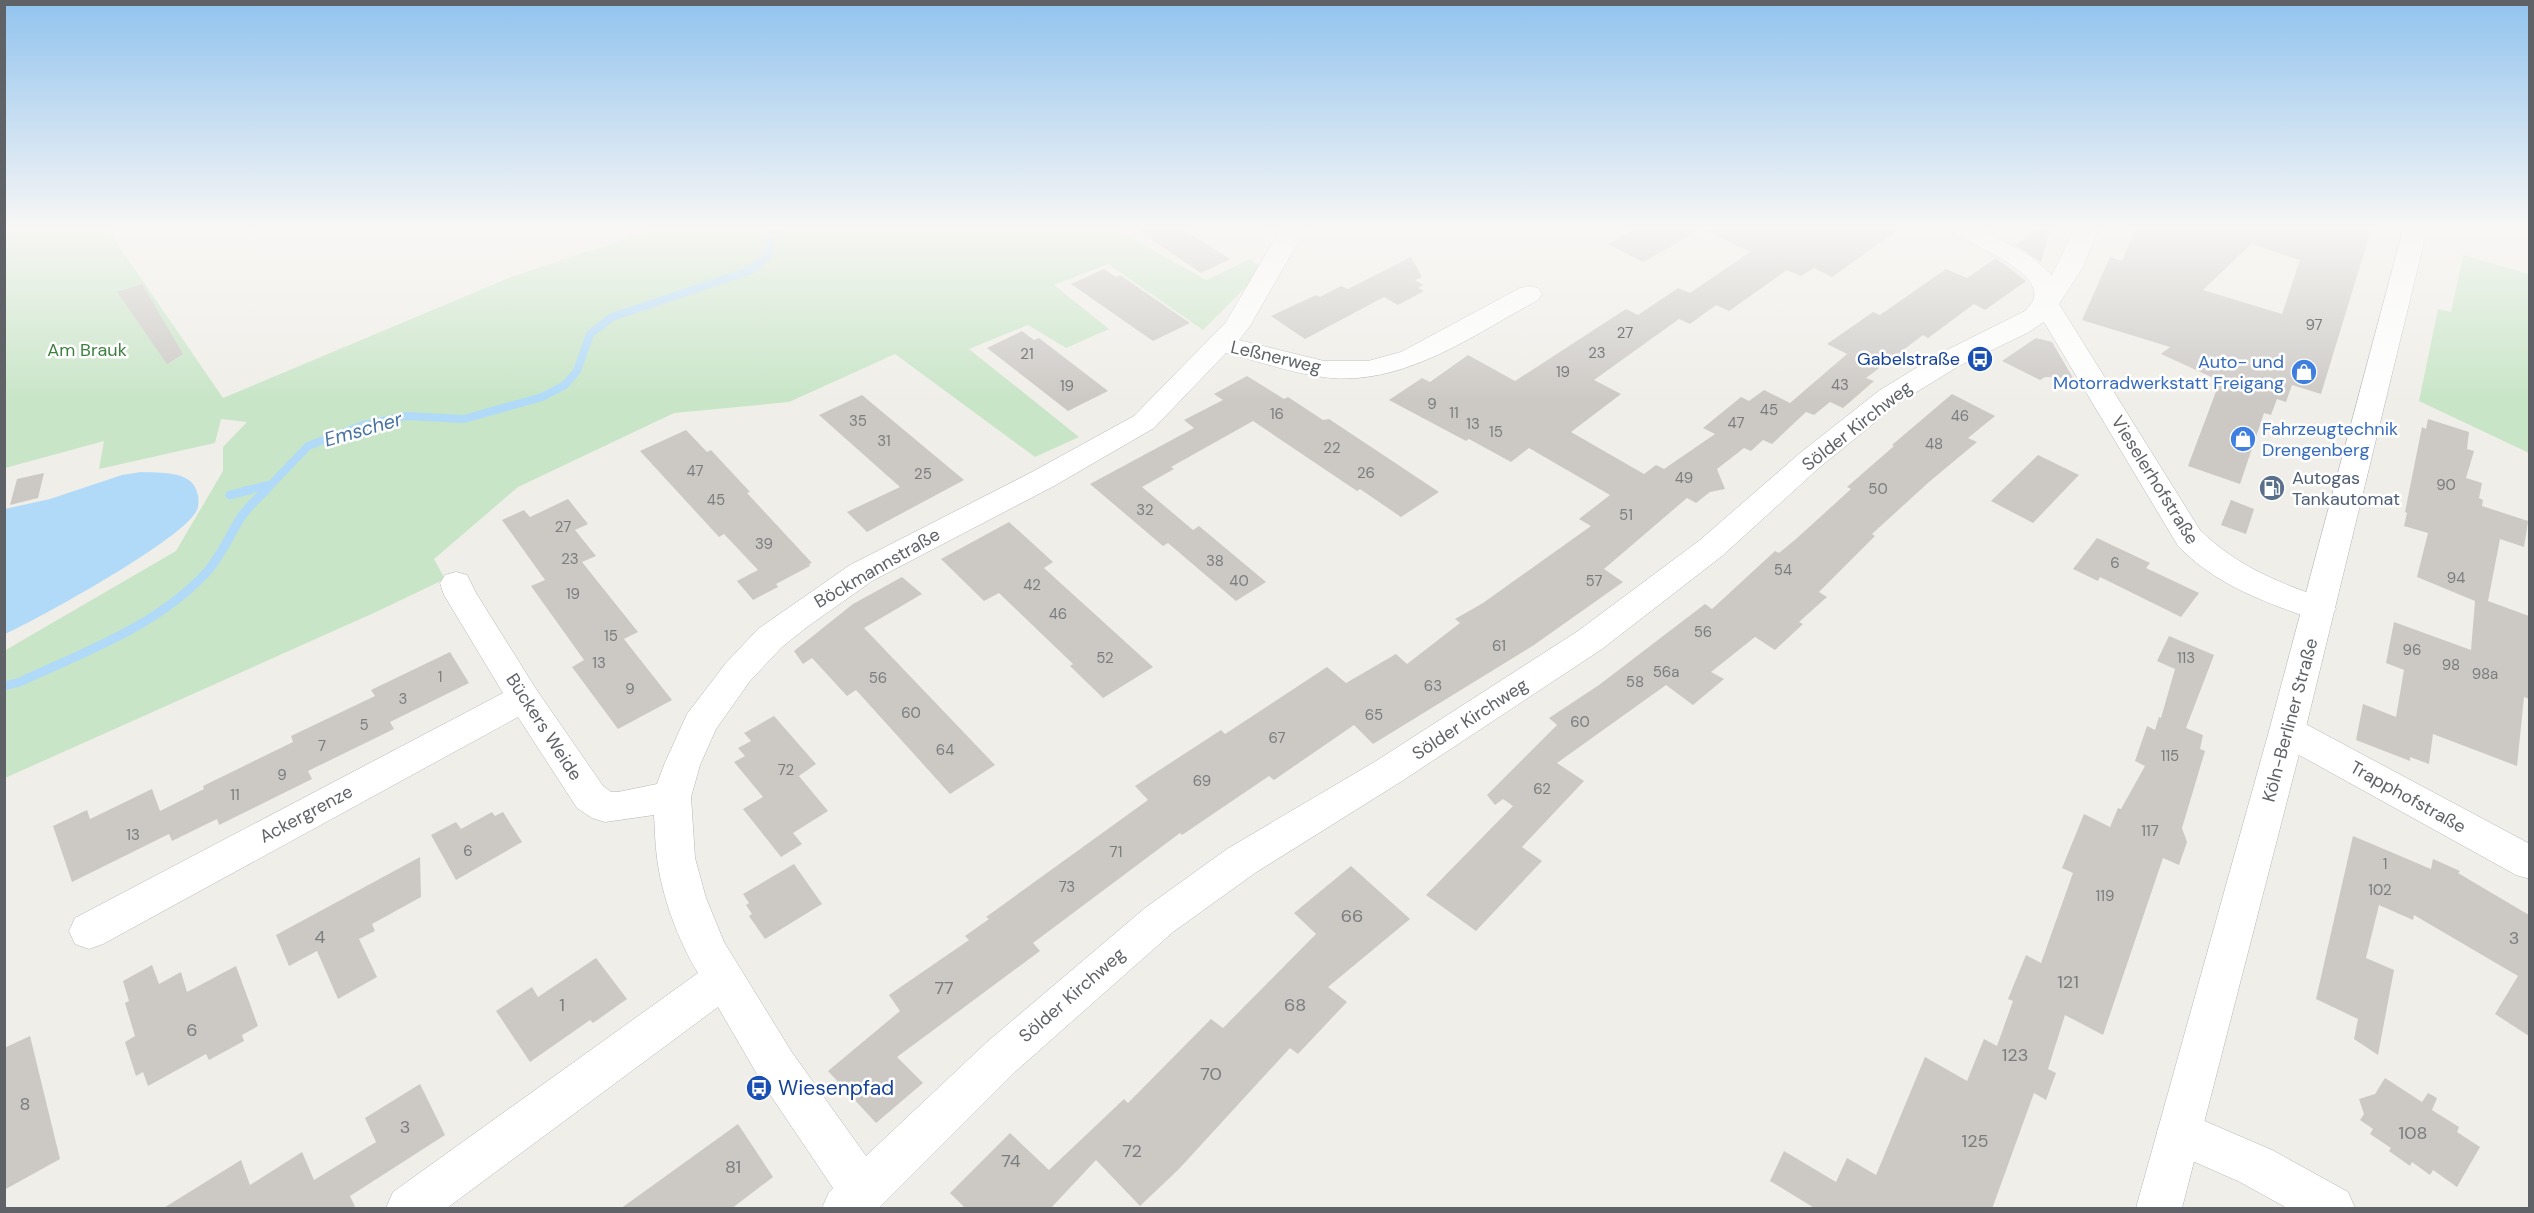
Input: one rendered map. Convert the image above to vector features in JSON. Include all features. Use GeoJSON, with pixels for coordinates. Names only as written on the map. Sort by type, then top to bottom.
{"type":"FeatureCollection","features":[{"type":"Feature","properties":{"kind":"street","name":"Böckmannstraße"},"geometry":{"type":"LineString","coordinates":[[854,1200],[776,1066],[722,980],[706,951],[686,898],[676,858],[672,797],[682,765],[700,724],[738,672],[778,631],[861,573],[1042,479],[1144,422],[1222,344],[1237,326],[1260,287]]}},
{"type":"Feature","properties":{"kind":"street","name":"Vieselerhofstraße"},"geometry":{"type":"LineString","coordinates":[[2045,287],[2046,304],[2189,538],[2198,549],[2222,567],[2248,582],[2319,609]]}},
{"type":"Feature","properties":{"kind":"street","name":"Sölder Kirchweg"},"geometry":{"type":"LineString","coordinates":[[854,1200],[1002,1056],[1159,920],[1240,861],[1389,771],[1590,640],[1711,548],[1810,460],[1890,396],[1948,360],[2034,317],[2057,287]]}},
{"type":"Feature","properties":{"kind":"street","name":"Köln-Berliner Straße"},"geometry":{"type":"LineString","coordinates":[[2159,1209],[2319,609],[2401,287]]}},
{"type":"Feature","properties":{"kind":"street","name":"Leßnerweg"},"geometry":{"type":"LineString","coordinates":[[1222,344],[1324,369],[1368,369],[1411,358],[1529,294]]}},
{"type":"Feature","properties":{"kind":"street","name":"Bückers Weide"},"geometry":{"type":"LineString","coordinates":[[456,583],[460,595],[524,698],[590,797],[604,807],[618,807],[672,797]]}},
{"type":"Feature","properties":{"kind":"street","name":"Ackergrenze"},"geometry":{"type":"LineString","coordinates":[[89,931],[524,698]]}},
{"type":"Feature","properties":{"kind":"street","name":"Trapphofstraße"},"geometry":{"type":"LineString","coordinates":[[2287,731],[2529,863]]}},
{"type":"Feature","properties":{"kind":"street"},"geometry":{"type":"LineString","coordinates":[[409,1209],[722,980]]}},
{"type":"Feature","properties":{"kind":"street"},"geometry":{"type":"LineString","coordinates":[[2179,1132],[2256,1166],[2332,1209]]}},
{"type":"Feature","properties":{"kind":"green space","name":"Am Brauk"},"geometry":{"type":"Polygon","coordinates":[[[5,287],[147,287],[223,398],[488,287],[1056,287],[1109,329],[1066,348],[1028,325],[969,349],[1079,437],[1035,457],[895,354],[789,402],[674,413],[518,487],[434,559],[445,579],[5,778],[4,651],[176,551],[223,471],[223,447],[247,422],[221,419],[215,443],[99,469],[104,441],[5,468],[5,287]]]}},
{"type":"Feature","properties":{"kind":"green space"},"geometry":{"type":"Polygon","coordinates":[[[1141,287],[1246,287],[1203,330],[1141,287]]]}},
{"type":"Feature","properties":{"kind":"green space"},"geometry":{"type":"Polygon","coordinates":[[[2456,287],[2529,287],[2529,453],[2419,401],[2438,309],[2451,312],[2456,287]]]}},
{"type":"Feature","properties":{"kind":"water"},"geometry":{"type":"Polygon","coordinates":[[[141,472],[174,474],[188,480],[194,485],[198,494],[197,510],[166,540],[139,558],[77,596],[5,634],[5,509],[50,499],[122,475],[141,472]]]}},
{"type":"Feature","properties":{"kind":"building"},"geometry":{"type":"Polygon","coordinates":[[[134,287],[144,287],[183,354],[167,364],[117,292],[134,287]]]}},
{"type":"Feature","properties":{"kind":"building"},"geometry":{"type":"Polygon","coordinates":[[[1075,287],[1137,287],[1190,323],[1153,341],[1075,287]]]}},
{"type":"Feature","properties":{"kind":"building"},"geometry":{"type":"Polygon","coordinates":[[[1340,287],[1348,289],[1353,287],[1420,287],[1418,288],[1424,291],[1398,305],[1384,297],[1305,339],[1271,316],[1340,287]]]}},
{"type":"Feature","properties":{"kind":"building"},"geometry":{"type":"Polygon","coordinates":[[[1699,287],[1764,287],[1729,311],[1716,305],[1690,324],[1679,319],[1594,380],[1621,394],[1571,432],[1644,474],[1656,465],[1664,469],[1715,434],[1703,428],[1741,397],[1749,401],[1764,390],[1790,403],[1847,354],[1827,344],[1873,312],[1880,315],[1921,287],[2018,287],[1985,310],[1974,304],[1928,338],[1923,335],[1866,378],[1874,381],[1843,408],[1830,402],[1814,415],[1806,412],[1772,444],[1763,440],[1751,451],[1744,448],[1717,469],[1725,489],[1710,492],[1696,503],[1687,498],[1604,569],[1623,582],[1534,645],[1373,744],[1354,725],[1274,780],[1269,776],[1182,835],[1180,833],[1033,943],[1040,951],[897,1057],[923,1083],[876,1123],[828,1071],[900,1011],[889,995],[969,940],[965,936],[989,919],[986,917],[1148,800],[1135,786],[1221,730],[1225,734],[1327,667],[1346,683],[1396,654],[1407,664],[1460,623],[1455,619],[1483,603],[1591,526],[1579,519],[1610,495],[1529,448],[1511,462],[1389,400],[1422,378],[1430,382],[1468,355],[1515,381],[1626,309],[1638,315],[1678,288],[1690,293],[1699,287]]]}},
{"type":"Feature","properties":{"kind":"building"},"geometry":{"type":"Polygon","coordinates":[[[2097,287],[2207,287],[2203,290],[2282,314],[2291,287],[2354,287],[2321,394],[2292,385],[2286,402],[2277,399],[2271,415],[2264,413],[2240,484],[2188,466],[2220,381],[2161,354],[2170,347],[2082,320],[2097,287]]]}},
{"type":"Feature","properties":{"kind":"building"},"geometry":{"type":"Polygon","coordinates":[[[1022,331],[1034,340],[1039,338],[1108,391],[1068,411],[987,348],[1022,331]]]}},
{"type":"Feature","properties":{"kind":"building"},"geometry":{"type":"Polygon","coordinates":[[[2036,338],[2052,342],[2073,378],[2045,377],[2040,380],[2002,361],[2036,338]]]}},
{"type":"Feature","properties":{"kind":"building"},"geometry":{"type":"Polygon","coordinates":[[[1247,376],[1284,399],[1288,397],[1323,420],[1329,419],[1439,492],[1401,517],[1360,489],[1357,491],[1253,421],[1171,467],[1174,469],[1142,487],[1193,530],[1199,526],[1266,582],[1236,601],[1168,543],[1163,546],[1090,484],[1194,428],[1184,420],[1223,400],[1214,394],[1247,376]]]}},
{"type":"Feature","properties":{"kind":"building"},"geometry":{"type":"Polygon","coordinates":[[[1952,394],[1995,416],[1968,438],[1977,442],[1872,534],[1875,536],[1819,592],[1827,597],[1799,622],[1803,624],[1775,650],[1755,637],[1711,672],[1724,679],[1693,705],[1666,685],[1557,763],[1584,781],[1522,847],[1542,861],[1476,931],[1426,895],[1513,806],[1503,799],[1495,805],[1487,795],[1557,725],[1549,718],[1599,685],[1705,604],[1712,609],[1775,551],[1779,553],[1796,539],[1851,489],[1847,487],[1894,446],[1892,445],[1952,394]]]}},
{"type":"Feature","properties":{"kind":"building"},"geometry":{"type":"Polygon","coordinates":[[[862,395],[964,480],[867,532],[847,512],[900,487],[819,415],[862,395]]]}},
{"type":"Feature","properties":{"kind":"building"},"geometry":{"type":"Polygon","coordinates":[[[2428,419],[2469,432],[2467,449],[2474,451],[2466,478],[2482,483],[2479,498],[2483,500],[2482,506],[2528,521],[2524,547],[2500,539],[2488,601],[2529,616],[2529,699],[2524,697],[2517,766],[2433,734],[2429,764],[2410,757],[2410,761],[2356,740],[2363,704],[2396,717],[2404,670],[2386,663],[2394,622],[2471,650],[2475,601],[2417,577],[2428,533],[2404,526],[2422,427],[2426,429],[2428,419]]]}},
{"type":"Feature","properties":{"kind":"building"},"geometry":{"type":"Polygon","coordinates":[[[686,430],[707,452],[711,450],[750,492],[747,493],[812,563],[809,564],[810,566],[776,584],[778,587],[753,600],[737,581],[758,570],[724,534],[719,537],[640,451],[686,430]]]}},
{"type":"Feature","properties":{"kind":"building"},"geometry":{"type":"Polygon","coordinates":[[[2038,455],[2079,475],[2033,523],[1991,501],[2038,455]]]}},
{"type":"Feature","properties":{"kind":"building"},"geometry":{"type":"Polygon","coordinates":[[[44,473],[38,498],[10,505],[17,479],[44,473]]]}},
{"type":"Feature","properties":{"kind":"building"},"geometry":{"type":"Polygon","coordinates":[[[568,499],[588,524],[575,530],[596,556],[582,562],[638,632],[624,639],[672,700],[618,729],[572,667],[584,660],[531,586],[545,580],[502,520],[524,510],[530,517],[568,499]]]}},
{"type":"Feature","properties":{"kind":"building"},"geometry":{"type":"Polygon","coordinates":[[[2231,500],[2254,509],[2246,534],[2221,525],[2231,500]]]}},
{"type":"Feature","properties":{"kind":"building"},"geometry":{"type":"Polygon","coordinates":[[[1009,522],[1053,562],[1044,568],[1153,667],[1103,698],[1070,666],[1073,664],[999,593],[984,601],[941,559],[1009,522]]]}},
{"type":"Feature","properties":{"kind":"building"},"geometry":{"type":"Polygon","coordinates":[[[2097,538],[2150,563],[2146,568],[2199,593],[2181,617],[2100,577],[2098,581],[2073,569],[2097,538]]]}},
{"type":"Feature","properties":{"kind":"building"},"geometry":{"type":"Polygon","coordinates":[[[902,577],[922,594],[864,628],[995,765],[950,794],[856,690],[847,696],[812,658],[803,664],[794,651],[853,604],[902,577]]]}},
{"type":"Feature","properties":{"kind":"building"},"geometry":{"type":"Polygon","coordinates":[[[2169,636],[2214,655],[2186,728],[2203,735],[2200,749],[2205,751],[2182,828],[2187,842],[2179,865],[2163,858],[2103,1035],[2065,1015],[2048,1069],[2056,1073],[2046,1100],[2034,1093],[1992,1209],[1816,1209],[1770,1181],[1784,1151],[1836,1182],[1847,1158],[1876,1175],[1925,1057],[1967,1081],[1984,1039],[1997,1046],[2013,1001],[2008,999],[2026,955],[2041,963],[2073,873],[2062,868],[2084,814],[2110,827],[2118,808],[2121,809],[2145,766],[2135,761],[2147,726],[2155,730],[2159,717],[2161,718],[2175,669],[2157,661],[2169,636]]]}},
{"type":"Feature","properties":{"kind":"building"},"geometry":{"type":"Polygon","coordinates":[[[450,652],[469,683],[390,722],[394,729],[308,771],[312,779],[219,825],[217,819],[172,841],[169,834],[72,882],[53,826],[87,810],[90,819],[152,789],[160,811],[204,789],[203,786],[293,742],[291,736],[375,696],[371,690],[450,652]]]}},
{"type":"Feature","properties":{"kind":"building"},"geometry":{"type":"Polygon","coordinates":[[[774,716],[816,764],[799,776],[828,811],[793,833],[802,844],[781,857],[743,809],[763,797],[734,762],[745,756],[738,748],[751,741],[744,733],[774,716]]]}},
{"type":"Feature","properties":{"kind":"building"},"geometry":{"type":"Polygon","coordinates":[[[492,812],[495,816],[503,812],[522,842],[456,880],[431,835],[456,822],[461,829],[492,812]]]}},
{"type":"Feature","properties":{"kind":"building"},"geometry":{"type":"Polygon","coordinates":[[[2353,836],[2431,869],[2433,859],[2460,871],[2458,873],[2529,915],[2529,1036],[2495,1014],[2518,976],[2414,915],[2413,920],[2379,905],[2366,958],[2394,970],[2378,1055],[2354,1039],[2358,1019],[2316,999],[2353,836]]]}},
{"type":"Feature","properties":{"kind":"building"},"geometry":{"type":"Polygon","coordinates":[[[420,857],[421,897],[372,924],[375,931],[359,939],[377,977],[338,999],[317,951],[289,966],[276,935],[420,857]]]}},
{"type":"Feature","properties":{"kind":"building"},"geometry":{"type":"Polygon","coordinates":[[[794,864],[822,904],[765,939],[749,916],[752,914],[746,905],[749,903],[743,894],[794,864]]]}},
{"type":"Feature","properties":{"kind":"building"},"geometry":{"type":"Polygon","coordinates":[[[1351,866],[1410,919],[1328,987],[1347,1002],[1298,1054],[1290,1048],[1179,1169],[1140,1206],[1096,1160],[1050,1209],[966,1209],[950,1193],[1010,1133],[1049,1170],[1124,1099],[1128,1103],[1211,1019],[1223,1028],[1316,934],[1294,913],[1351,866]]]}},
{"type":"Feature","properties":{"kind":"building"},"geometry":{"type":"Polygon","coordinates":[[[596,958],[627,999],[593,1023],[590,1020],[530,1062],[496,1011],[532,987],[538,997],[596,958]]]}},
{"type":"Feature","properties":{"kind":"building"},"geometry":{"type":"Polygon","coordinates":[[[152,965],[159,984],[181,972],[187,992],[236,966],[258,1026],[242,1035],[244,1041],[209,1060],[206,1054],[148,1086],[143,1072],[136,1076],[125,1042],[135,1036],[125,1003],[129,1001],[123,981],[152,965]]]}},
{"type":"Feature","properties":{"kind":"building"},"geometry":{"type":"Polygon","coordinates":[[[30,1036],[60,1159],[4,1190],[4,1048],[30,1036]]]}},
{"type":"Feature","properties":{"kind":"building"},"geometry":{"type":"Polygon","coordinates":[[[2385,1078],[2422,1102],[2428,1093],[2437,1098],[2432,1110],[2459,1127],[2457,1132],[2480,1147],[2457,1187],[2433,1170],[2430,1175],[2412,1162],[2410,1166],[2389,1151],[2391,1148],[2370,1134],[2373,1129],[2360,1120],[2364,1114],[2359,1099],[2375,1094],[2385,1078]]]}},
{"type":"Feature","properties":{"kind":"building"},"geometry":{"type":"Polygon","coordinates":[[[420,1084],[445,1135],[350,1196],[356,1209],[162,1209],[241,1160],[250,1185],[302,1152],[314,1180],[376,1142],[365,1118],[420,1084]]]}},
{"type":"Feature","properties":{"kind":"building"},"geometry":{"type":"Polygon","coordinates":[[[738,1124],[773,1177],[731,1209],[620,1209],[738,1124]]]}},
{"type":"Feature","properties":{"kind":"waterway","name":"Emscher"},"geometry":{"type":"LineString","coordinates":[[265,491],[308,446],[363,425],[406,416],[464,419],[542,397],[565,385],[577,371],[590,334],[612,317],[703,287]]}},
{"type":"Feature","properties":{"kind":"waterway"},"geometry":{"type":"LineString","coordinates":[[244,491],[268,485]]}},
{"type":"Feature","properties":{"kind":"waterway"},"geometry":{"type":"LineString","coordinates":[[230,495],[250,490]]}},
{"type":"Feature","properties":{"kind":"waterway","name":"Emscher"},"geometry":{"type":"LineString","coordinates":[[4,686],[20,682],[118,637],[164,609],[185,593],[211,567],[241,517],[265,491]]}},
{"type":"Feature","properties":{"kind":"place","name":"Gabelstraße"},"geometry":{"type":"Point","coordinates":[1980,359]}},
{"type":"Feature","properties":{"kind":"place","name":"Auto- und Motorradwerkstatt Freigang"},"geometry":{"type":"Point","coordinates":[2304,372]}},
{"type":"Feature","properties":{"kind":"place","name":"Fahrzeugtechnik Drengenberg"},"geometry":{"type":"Point","coordinates":[2243,439]}},
{"type":"Feature","properties":{"kind":"place","name":"Autogas Tankautomat"},"geometry":{"type":"Point","coordinates":[2272,488]}},
{"type":"Feature","properties":{"kind":"place","name":"Wiesenpfad"},"geometry":{"type":"Point","coordinates":[759,1088]}}]}
